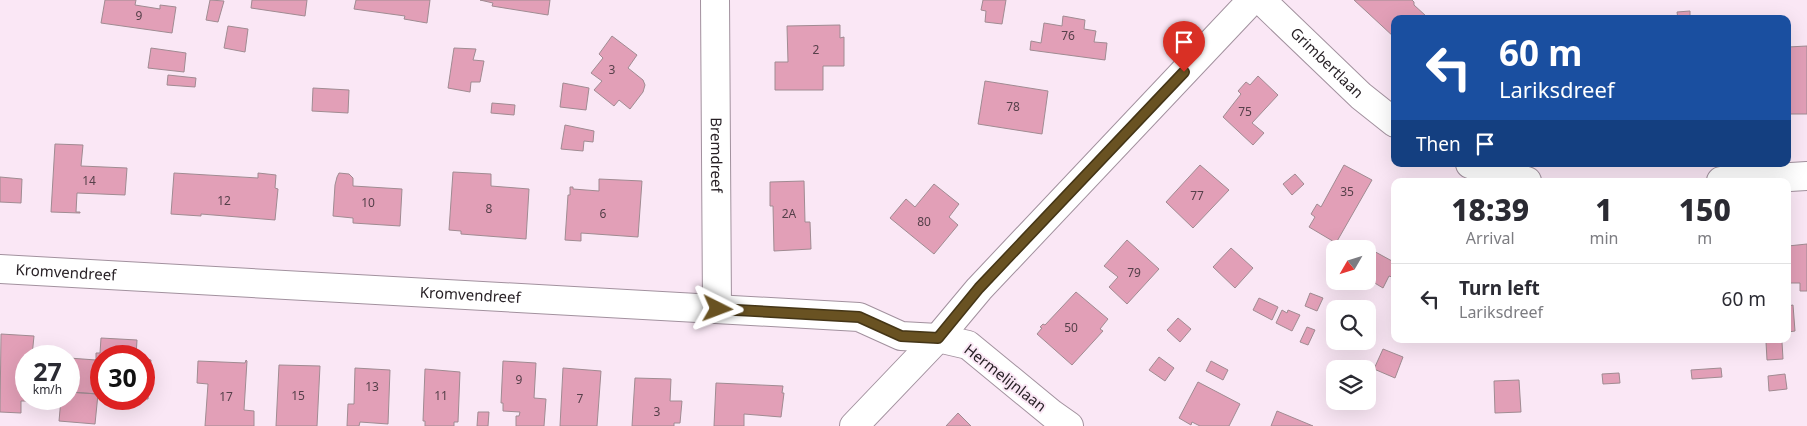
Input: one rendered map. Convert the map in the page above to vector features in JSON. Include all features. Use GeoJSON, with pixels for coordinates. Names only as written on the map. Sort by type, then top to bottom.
{"type":"FeatureCollection","features":[{"type":"Feature","properties":{"kind":"street","name":"Bremdreef"},"geometry":{"type":"LineString","coordinates":[[715,0],[718,309]]}},
{"type":"Feature","properties":{"kind":"street"},"geometry":{"type":"LineString","coordinates":[[854,426],[938,338],[979,288],[1252,0]]}},
{"type":"Feature","properties":{"kind":"street","name":"Grimbertlaan"},"geometry":{"type":"LineString","coordinates":[[1261,0],[1361,96],[1391,120]]}},
{"type":"Feature","properties":{"kind":"street"},"geometry":{"type":"LineString","coordinates":[[1478,167],[1495,174],[1513,178]]}},
{"type":"Feature","properties":{"kind":"street"},"geometry":{"type":"LineString","coordinates":[[1773,178],[1807,176]]}},
{"type":"Feature","properties":{"kind":"street","name":"Kromvendreef"},"geometry":{"type":"LineString","coordinates":[[0,269],[859,317],[901,336],[938,338]]}},
{"type":"Feature","properties":{"kind":"street","name":"Hermelijnlaan"},"geometry":{"type":"LineString","coordinates":[[938,338],[968,346],[1069,426]]}},
{"type":"Feature","properties":{"kind":"building"},"geometry":{"type":"Polygon","coordinates":[[[105,0],[136,0],[135,5],[160,9],[160,5],[176,7],[172,33],[101,23],[105,0]]]}},
{"type":"Feature","properties":{"kind":"building"},"geometry":{"type":"Polygon","coordinates":[[[210,0],[224,1],[218,22],[206,20],[210,0]]]}},
{"type":"Feature","properties":{"kind":"building"},"geometry":{"type":"Polygon","coordinates":[[[252,0],[307,0],[305,16],[251,8],[252,0]]]}},
{"type":"Feature","properties":{"kind":"building"},"geometry":{"type":"Polygon","coordinates":[[[356,0],[430,0],[427,23],[404,19],[405,16],[354,9],[356,0]]]}},
{"type":"Feature","properties":{"kind":"building"},"geometry":{"type":"Polygon","coordinates":[[[480,0],[550,0],[548,15],[492,6],[493,3],[480,0]]]}},
{"type":"Feature","properties":{"kind":"building"},"geometry":{"type":"Polygon","coordinates":[[[983,0],[1006,0],[1002,24],[985,22],[986,11],[981,10],[983,0]]]}},
{"type":"Feature","properties":{"kind":"building"},"geometry":{"type":"Polygon","coordinates":[[[1354,0],[1412,0],[1414,5],[1425,15],[1391,15],[1391,34],[1354,0]]]}},
{"type":"Feature","properties":{"kind":"building"},"geometry":{"type":"Polygon","coordinates":[[[1690,11],[1690,15],[1677,15],[1677,12],[1690,11]]]}},
{"type":"Feature","properties":{"kind":"building"},"geometry":{"type":"Polygon","coordinates":[[[1063,16],[1085,20],[1084,29],[1096,31],[1094,42],[1107,43],[1105,60],[1030,50],[1031,41],[1041,43],[1044,23],[1062,26],[1063,16]]]}},
{"type":"Feature","properties":{"kind":"building"},"geometry":{"type":"Polygon","coordinates":[[[840,25],[840,38],[844,37],[844,66],[823,66],[823,90],[775,90],[775,62],[788,62],[787,26],[840,25]]]}},
{"type":"Feature","properties":{"kind":"building"},"geometry":{"type":"Polygon","coordinates":[[[228,26],[248,29],[245,52],[224,48],[228,26]]]}},
{"type":"Feature","properties":{"kind":"building"},"geometry":{"type":"Polygon","coordinates":[[[612,36],[637,55],[628,68],[643,80],[645,85],[643,92],[630,109],[619,100],[614,106],[594,90],[602,81],[591,73],[603,58],[599,54],[612,36]]]}},
{"type":"Feature","properties":{"kind":"building"},"geometry":{"type":"Polygon","coordinates":[[[1807,46],[1807,114],[1791,114],[1791,47],[1807,46]]]}},
{"type":"Feature","properties":{"kind":"building"},"geometry":{"type":"Polygon","coordinates":[[[151,48],[186,53],[184,72],[148,68],[151,48]]]}},
{"type":"Feature","properties":{"kind":"building"},"geometry":{"type":"Polygon","coordinates":[[[454,48],[476,49],[473,60],[484,61],[480,82],[471,82],[470,92],[448,88],[454,48]]]}},
{"type":"Feature","properties":{"kind":"building"},"geometry":{"type":"Polygon","coordinates":[[[168,75],[196,78],[195,87],[167,85],[168,75]]]}},
{"type":"Feature","properties":{"kind":"building"},"geometry":{"type":"Polygon","coordinates":[[[1258,76],[1278,95],[1252,123],[1264,133],[1253,145],[1223,117],[1241,94],[1238,91],[1246,82],[1250,85],[1258,76]]]}},
{"type":"Feature","properties":{"kind":"building"},"geometry":{"type":"Polygon","coordinates":[[[985,81],[1048,91],[1042,134],[978,124],[985,81]]]}},
{"type":"Feature","properties":{"kind":"building"},"geometry":{"type":"Polygon","coordinates":[[[563,83],[589,88],[586,110],[560,107],[563,83]]]}},
{"type":"Feature","properties":{"kind":"building"},"geometry":{"type":"Polygon","coordinates":[[[313,88],[349,90],[348,113],[312,111],[313,88]]]}},
{"type":"Feature","properties":{"kind":"building"},"geometry":{"type":"Polygon","coordinates":[[[492,103],[515,105],[514,115],[491,113],[492,103]]]}},
{"type":"Feature","properties":{"kind":"building"},"geometry":{"type":"Polygon","coordinates":[[[565,125],[594,131],[593,142],[584,141],[583,151],[561,149],[565,125]]]}},
{"type":"Feature","properties":{"kind":"building"},"geometry":{"type":"Polygon","coordinates":[[[55,144],[83,145],[81,166],[127,168],[125,195],[77,193],[76,212],[80,213],[51,212],[55,144]]]}},
{"type":"Feature","properties":{"kind":"building"},"geometry":{"type":"Polygon","coordinates":[[[1200,165],[1229,190],[1193,228],[1166,202],[1200,165]]]}},
{"type":"Feature","properties":{"kind":"building"},"geometry":{"type":"Polygon","coordinates":[[[1344,165],[1372,180],[1338,240],[1331,240],[1309,227],[1315,217],[1311,214],[1317,204],[1321,207],[1344,165]]]}},
{"type":"Feature","properties":{"kind":"building"},"geometry":{"type":"Polygon","coordinates":[[[453,172],[491,174],[491,186],[529,189],[526,239],[461,234],[461,231],[449,230],[453,172]]]}},
{"type":"Feature","properties":{"kind":"building"},"geometry":{"type":"Polygon","coordinates":[[[174,173],[258,178],[258,173],[276,175],[275,188],[278,189],[275,220],[201,214],[201,216],[171,214],[174,173]]]}},
{"type":"Feature","properties":{"kind":"building"},"geometry":{"type":"Polygon","coordinates":[[[339,173],[349,174],[353,178],[353,186],[402,189],[400,226],[353,223],[353,218],[333,216],[335,185],[339,173]]]}},
{"type":"Feature","properties":{"kind":"building"},"geometry":{"type":"Polygon","coordinates":[[[1295,174],[1304,184],[1292,195],[1283,184],[1295,174]]]}},
{"type":"Feature","properties":{"kind":"building"},"geometry":{"type":"Polygon","coordinates":[[[0,177],[22,179],[21,203],[0,202],[0,177]]]}},
{"type":"Feature","properties":{"kind":"building"},"geometry":{"type":"Polygon","coordinates":[[[599,179],[642,181],[638,237],[581,233],[581,241],[565,240],[570,187],[573,187],[573,189],[599,191],[599,179]]]}},
{"type":"Feature","properties":{"kind":"building"},"geometry":{"type":"Polygon","coordinates":[[[804,181],[805,222],[810,222],[811,249],[774,251],[773,206],[770,206],[770,182],[804,181]]]}},
{"type":"Feature","properties":{"kind":"building"},"geometry":{"type":"Polygon","coordinates":[[[934,184],[959,204],[949,217],[958,225],[934,254],[890,218],[906,199],[915,207],[934,184]]]}},
{"type":"Feature","properties":{"kind":"building"},"geometry":{"type":"Polygon","coordinates":[[[1127,240],[1159,269],[1127,304],[1109,287],[1118,277],[1104,266],[1127,240]]]}},
{"type":"Feature","properties":{"kind":"building"},"geometry":{"type":"Polygon","coordinates":[[[1807,244],[1807,291],[1800,291],[1800,283],[1791,283],[1791,246],[1807,244]]]}},
{"type":"Feature","properties":{"kind":"building"},"geometry":{"type":"Polygon","coordinates":[[[1231,248],[1253,268],[1235,288],[1213,267],[1231,248]]]}},
{"type":"Feature","properties":{"kind":"building"},"geometry":{"type":"Polygon","coordinates":[[[1376,252],[1391,260],[1391,277],[1389,276],[1383,288],[1376,284],[1376,252]]]}},
{"type":"Feature","properties":{"kind":"building"},"geometry":{"type":"Polygon","coordinates":[[[1076,292],[1108,319],[1100,329],[1103,331],[1072,365],[1037,334],[1042,328],[1040,327],[1043,324],[1045,325],[1076,292]]]}},
{"type":"Feature","properties":{"kind":"building"},"geometry":{"type":"Polygon","coordinates":[[[1310,293],[1323,298],[1317,311],[1305,306],[1310,293]]]}},
{"type":"Feature","properties":{"kind":"building"},"geometry":{"type":"Polygon","coordinates":[[[1259,298],[1278,307],[1272,320],[1253,310],[1259,298]]]}},
{"type":"Feature","properties":{"kind":"building"},"geometry":{"type":"Polygon","coordinates":[[[1791,305],[1793,305],[1795,331],[1791,332],[1791,305]]]}},
{"type":"Feature","properties":{"kind":"building"},"geometry":{"type":"Polygon","coordinates":[[[1282,310],[1287,313],[1288,310],[1300,315],[1292,331],[1276,323],[1282,310]]]}},
{"type":"Feature","properties":{"kind":"building"},"geometry":{"type":"Polygon","coordinates":[[[1178,318],[1191,329],[1180,342],[1167,330],[1178,318]]]}},
{"type":"Feature","properties":{"kind":"building"},"geometry":{"type":"Polygon","coordinates":[[[1307,327],[1315,330],[1308,345],[1300,342],[1307,327]]]}},
{"type":"Feature","properties":{"kind":"building"},"geometry":{"type":"Polygon","coordinates":[[[1,334],[34,336],[33,345],[15,345],[15,410],[21,410],[21,413],[0,412],[1,334]]]}},
{"type":"Feature","properties":{"kind":"building"},"geometry":{"type":"Polygon","coordinates":[[[101,338],[137,340],[137,345],[101,345],[101,338]]]}},
{"type":"Feature","properties":{"kind":"building"},"geometry":{"type":"Polygon","coordinates":[[[1766,343],[1782,343],[1783,359],[1767,360],[1766,343]]]}},
{"type":"Feature","properties":{"kind":"building"},"geometry":{"type":"Polygon","coordinates":[[[1383,349],[1403,357],[1395,378],[1376,370],[1376,365],[1383,349]]]}},
{"type":"Feature","properties":{"kind":"building"},"geometry":{"type":"Polygon","coordinates":[[[1159,357],[1174,368],[1165,381],[1149,370],[1159,357]]]}},
{"type":"Feature","properties":{"kind":"building"},"geometry":{"type":"Polygon","coordinates":[[[80,359],[90,360],[90,393],[80,393],[80,359]]]}},
{"type":"Feature","properties":{"kind":"building"},"geometry":{"type":"Polygon","coordinates":[[[246,360],[244,410],[254,411],[254,426],[205,426],[208,384],[197,383],[198,361],[245,363],[246,360]]]}},
{"type":"Feature","properties":{"kind":"building"},"geometry":{"type":"Polygon","coordinates":[[[503,361],[536,363],[534,398],[546,399],[544,426],[516,426],[516,416],[519,416],[520,412],[503,411],[503,403],[501,403],[503,361]]]}},
{"type":"Feature","properties":{"kind":"building"},"geometry":{"type":"Polygon","coordinates":[[[1211,361],[1228,370],[1223,380],[1206,371],[1211,361]]]}},
{"type":"Feature","properties":{"kind":"building"},"geometry":{"type":"Polygon","coordinates":[[[279,365],[320,366],[317,426],[276,426],[279,365]]]}},
{"type":"Feature","properties":{"kind":"building"},"geometry":{"type":"Polygon","coordinates":[[[355,368],[390,370],[388,424],[360,422],[359,426],[347,426],[348,404],[354,404],[355,368]]]}},
{"type":"Feature","properties":{"kind":"building"},"geometry":{"type":"Polygon","coordinates":[[[563,368],[601,371],[597,426],[560,426],[563,368]]]}},
{"type":"Feature","properties":{"kind":"building"},"geometry":{"type":"Polygon","coordinates":[[[1721,368],[1722,377],[1692,379],[1691,370],[1721,368]]]}},
{"type":"Feature","properties":{"kind":"building"},"geometry":{"type":"Polygon","coordinates":[[[425,369],[460,372],[458,422],[454,422],[454,426],[425,426],[425,421],[423,421],[425,369]]]}},
{"type":"Feature","properties":{"kind":"building"},"geometry":{"type":"Polygon","coordinates":[[[1619,373],[1620,383],[1603,384],[1602,374],[1619,373]]]}},
{"type":"Feature","properties":{"kind":"building"},"geometry":{"type":"Polygon","coordinates":[[[1785,374],[1787,389],[1769,391],[1768,376],[1785,374]]]}},
{"type":"Feature","properties":{"kind":"building"},"geometry":{"type":"Polygon","coordinates":[[[635,378],[671,379],[670,401],[682,401],[680,423],[674,423],[674,426],[632,426],[635,378]]]}},
{"type":"Feature","properties":{"kind":"building"},"geometry":{"type":"Polygon","coordinates":[[[1519,380],[1521,412],[1495,413],[1494,381],[1519,380]]]}},
{"type":"Feature","properties":{"kind":"building"},"geometry":{"type":"Polygon","coordinates":[[[1198,382],[1240,404],[1229,426],[1200,426],[1192,422],[1191,425],[1179,418],[1198,382]]]}},
{"type":"Feature","properties":{"kind":"building"},"geometry":{"type":"Polygon","coordinates":[[[716,383],[783,386],[781,417],[744,414],[744,426],[714,426],[716,383]]]}},
{"type":"Feature","properties":{"kind":"building"},"geometry":{"type":"Polygon","coordinates":[[[80,393],[90,393],[90,410],[96,410],[95,424],[59,421],[60,410],[80,410],[80,393]]]}},
{"type":"Feature","properties":{"kind":"building"},"geometry":{"type":"Polygon","coordinates":[[[1277,411],[1313,426],[1271,426],[1277,411]]]}},
{"type":"Feature","properties":{"kind":"building"},"geometry":{"type":"Polygon","coordinates":[[[478,412],[489,412],[488,426],[477,426],[478,412]]]}},
{"type":"Feature","properties":{"kind":"building"},"geometry":{"type":"Polygon","coordinates":[[[958,413],[971,426],[946,426],[958,413]]]}},
{"type":"Feature","properties":{"kind":"route"},"geometry":{"type":"LineString","coordinates":[[718,309],[859,317],[901,336],[938,338],[979,288],[1184,72]]}}]}
